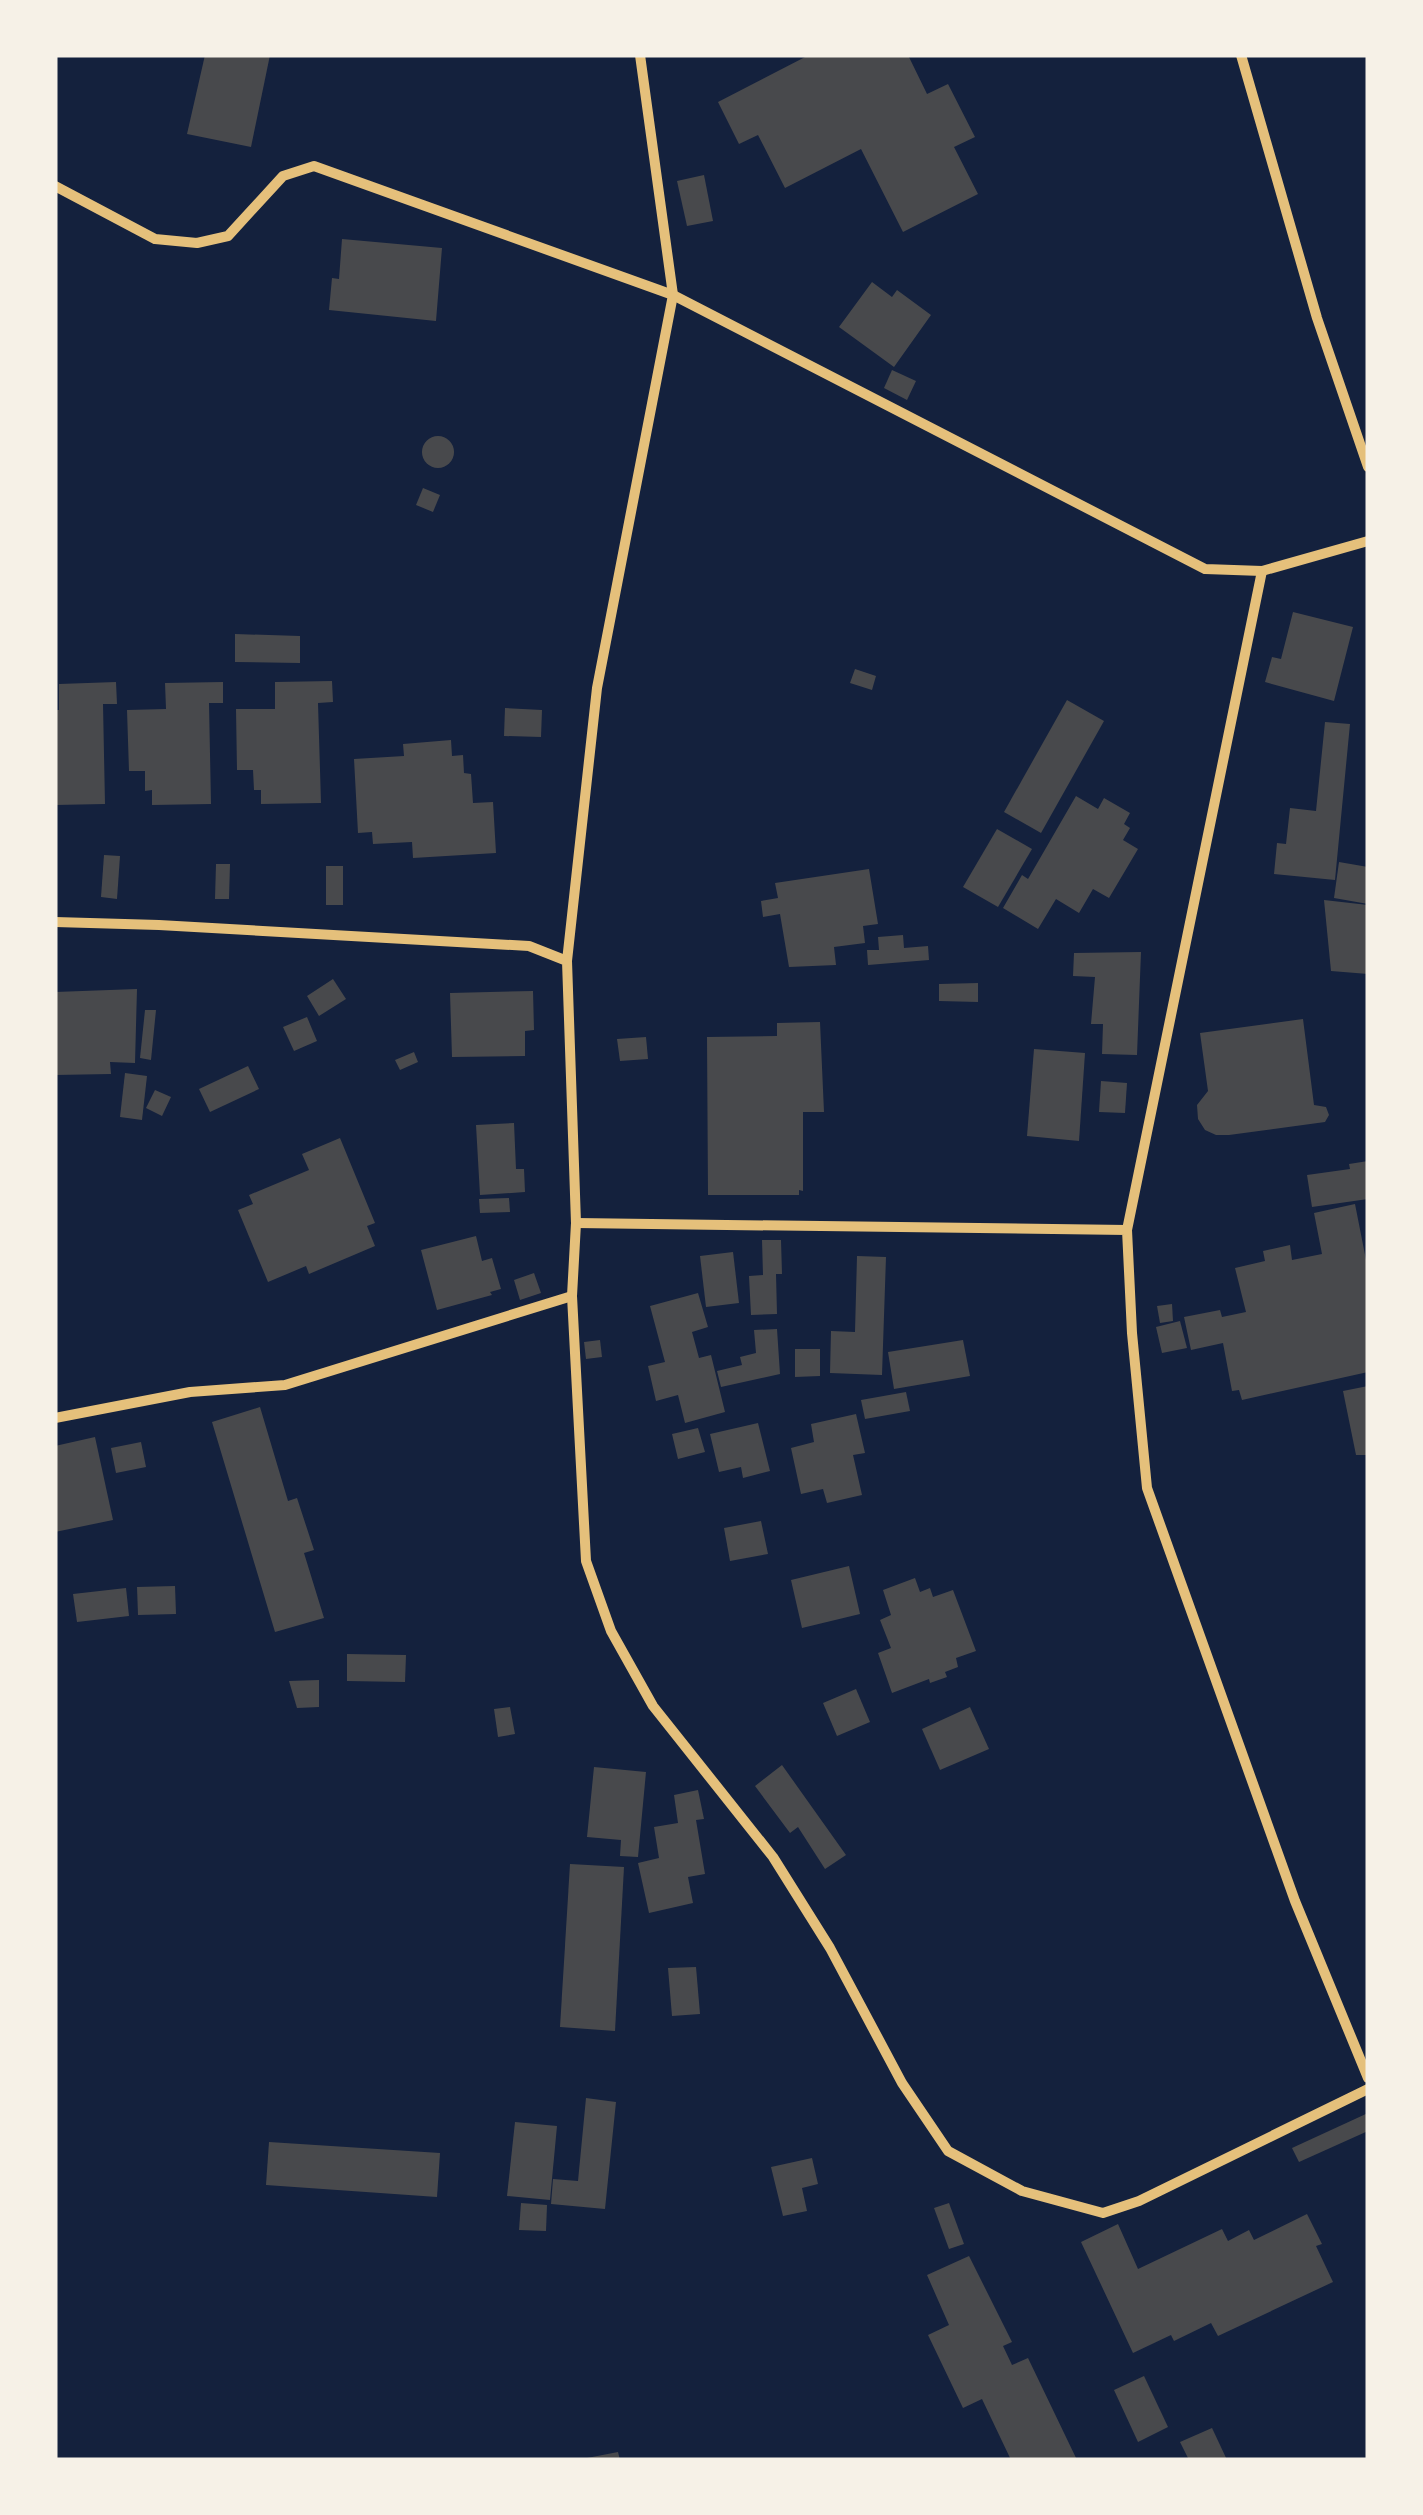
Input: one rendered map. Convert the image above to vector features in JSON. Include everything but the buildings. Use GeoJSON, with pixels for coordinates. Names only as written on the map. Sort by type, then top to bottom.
{"type":"FeatureCollection","features":[{"type":"Feature","properties":{"kind":"street"},"geometry":{"type":"LineString","coordinates":[[640,55],[672,296],[597,688],[568,960],[576,1223],[572,1296],[586,1561],[611,1631],[653,1706],[773,1857],[830,1948],[902,2083],[948,2150],[1022,2191],[1102,2213],[1138,2202],[1368,2089]]}},
{"type":"Feature","properties":{"kind":"street"},"geometry":{"type":"LineString","coordinates":[[1241,55],[1317,318],[1368,466]]}},
{"type":"Feature","properties":{"kind":"street"},"geometry":{"type":"LineString","coordinates":[[55,186],[156,238],[197,244],[228,236],[283,176],[314,166],[672,296],[1205,569],[1262,571],[1368,541]]}},
{"type":"Feature","properties":{"kind":"street"},"geometry":{"type":"LineString","coordinates":[[1262,571],[1127,1230],[1132,1333],[1147,1488],[1295,1901],[1368,2078]]}},
{"type":"Feature","properties":{"kind":"street"},"geometry":{"type":"LineString","coordinates":[[55,922],[159,924],[529,946],[568,960]]}},
{"type":"Feature","properties":{"kind":"street"},"geometry":{"type":"LineString","coordinates":[[576,1223],[1127,1230]]}},
{"type":"Feature","properties":{"kind":"street"},"geometry":{"type":"LineString","coordinates":[[55,1418],[190,1392],[285,1385],[572,1296]]}}]}
